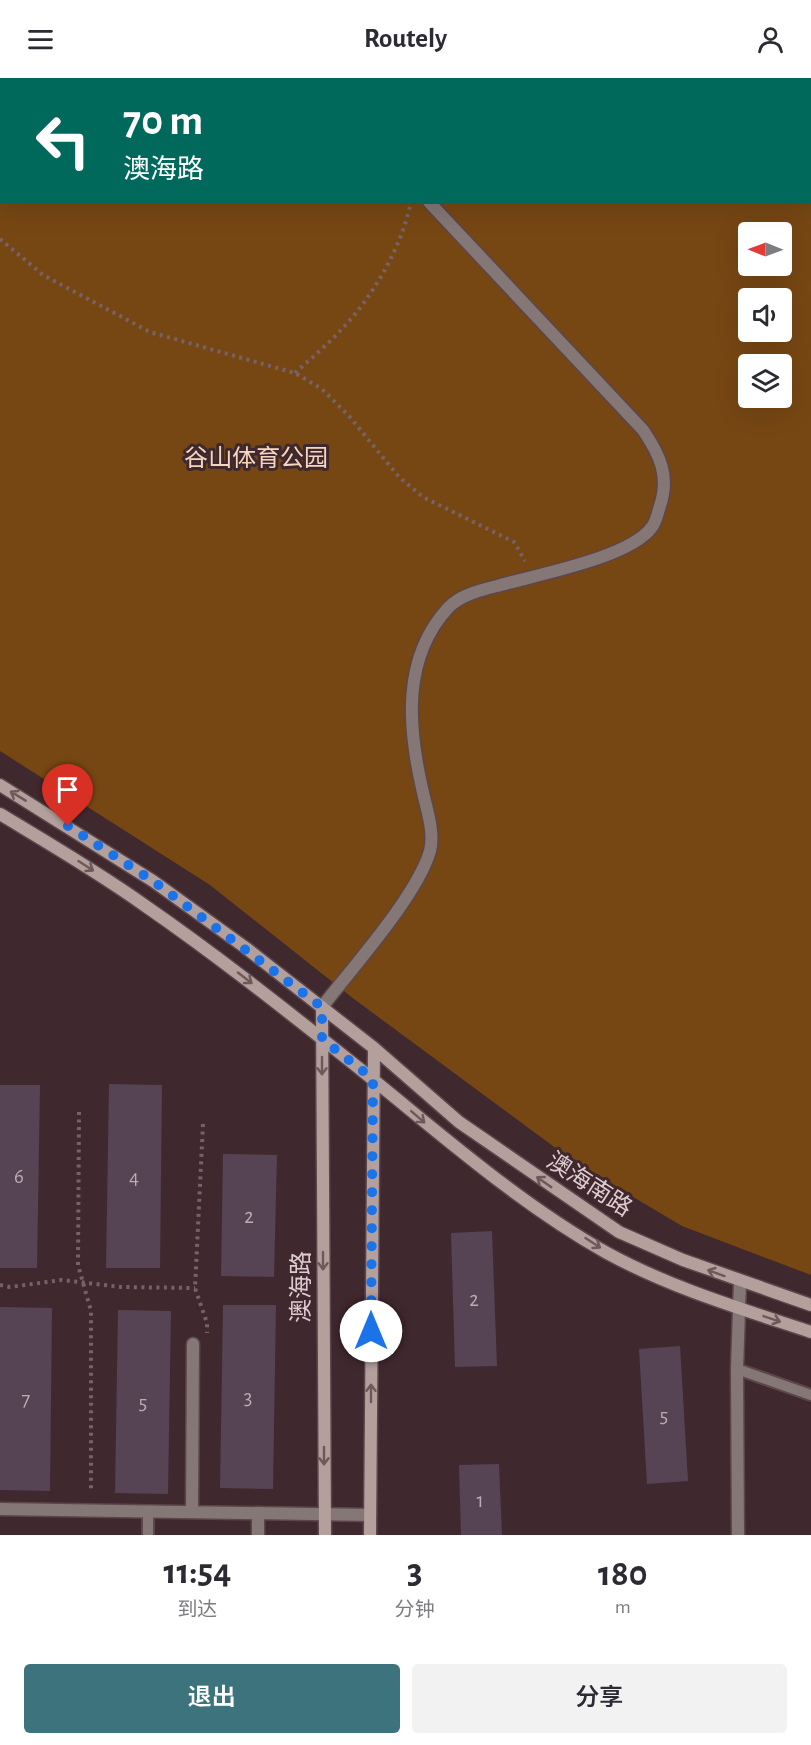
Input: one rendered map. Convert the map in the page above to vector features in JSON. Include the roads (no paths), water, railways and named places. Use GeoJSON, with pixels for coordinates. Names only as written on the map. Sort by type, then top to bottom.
{"type":"FeatureCollection","features":[{"type":"Feature","properties":{"kind":"main road"},"geometry":{"type":"LineString","coordinates":[[0,785],[153,881],[374,1048],[370,1535]]}},
{"type":"Feature","properties":{"kind":"main road"},"geometry":{"type":"LineString","coordinates":[[0,814],[142,903],[232,968],[373,1079]]}},
{"type":"Feature","properties":{"kind":"main road","name":"澳海路"},"geometry":{"type":"LineString","coordinates":[[322,1007],[325,1535]]}},
{"type":"Feature","properties":{"kind":"main road","name":"澳海南路"},"geometry":{"type":"LineString","coordinates":[[374,1048],[459,1122],[619,1232],[683,1260],[811,1305]]}},
{"type":"Feature","properties":{"kind":"main road","name":"澳海南路"},"geometry":{"type":"LineString","coordinates":[[373,1079],[446,1142],[541,1210],[607,1253],[673,1284],[811,1332]]}},
{"type":"Feature","properties":{"kind":"street"},"geometry":{"type":"LineString","coordinates":[[322,1007],[407,895],[430,849],[430,824],[411,727],[412,696],[417,661],[432,628],[450,606],[473,592],[632,545],[653,527],[666,478],[659,454],[643,430],[431,204]]}},
{"type":"Feature","properties":{"kind":"street"},"geometry":{"type":"LineString","coordinates":[[738,1535],[736,1369],[740,1281]]}},
{"type":"Feature","properties":{"kind":"street"},"geometry":{"type":"LineString","coordinates":[[192,1512],[199,1343]]}},
{"type":"Feature","properties":{"kind":"street"},"geometry":{"type":"LineString","coordinates":[[0,1509],[370,1515]]}},
{"type":"Feature","properties":{"kind":"street"},"geometry":{"type":"LineString","coordinates":[[258,1513],[258,1535]]}},
{"type":"Feature","properties":{"kind":"lane"},"geometry":{"type":"LineString","coordinates":[[736,1369],[811,1395]]}},
{"type":"Feature","properties":{"kind":"lane"},"geometry":{"type":"LineString","coordinates":[[148,1511],[148,1535]]}},
{"type":"Feature","properties":{"kind":"park label","name":"谷山体育公园"},"geometry":{"type":"Point","coordinates":[256,459]}}]}
